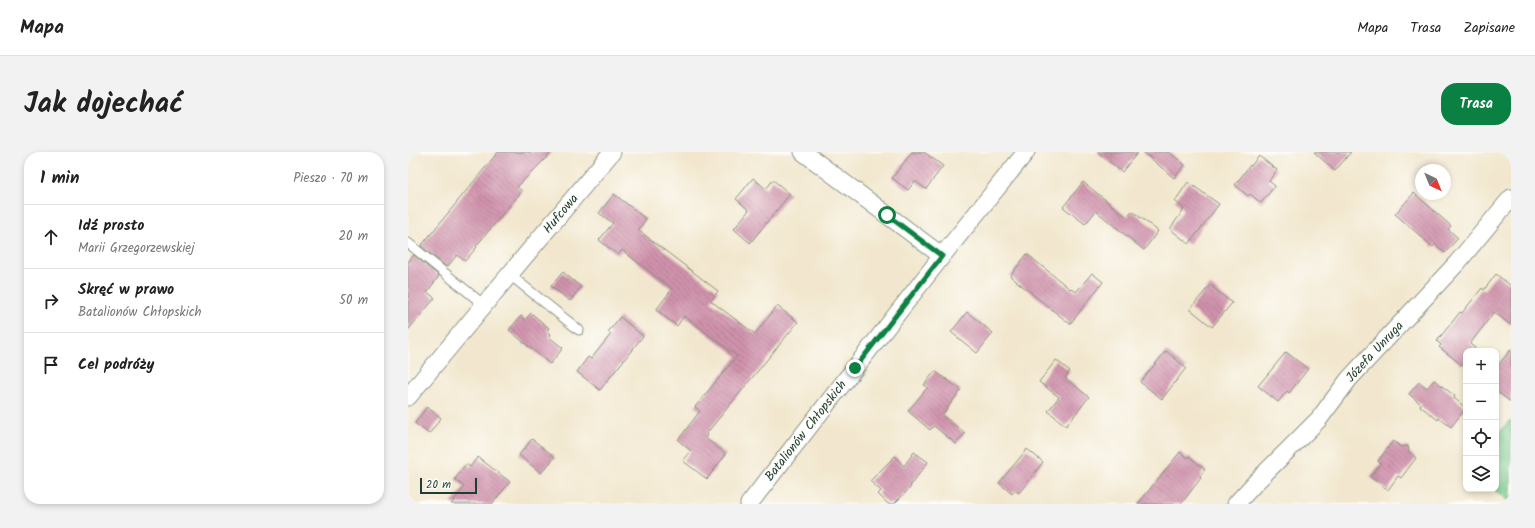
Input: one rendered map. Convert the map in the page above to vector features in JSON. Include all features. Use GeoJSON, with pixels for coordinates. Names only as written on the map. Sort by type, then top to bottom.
{"type":"FeatureCollection","features":[{"type":"Feature","properties":{"kind":"street","name":"Hufcowa"},"geometry":{"type":"LineString","coordinates":[[408,397],[612,152]]}},
{"type":"Feature","properties":{"kind":"street"},"geometry":{"type":"LineString","coordinates":[[802,152],[942,256]]}},
{"type":"Feature","properties":{"kind":"street","name":"Batalionów Chłopskich"},"geometry":{"type":"LineString","coordinates":[[749,504],[942,256],[1026,152]]}},
{"type":"Feature","properties":{"kind":"street","name":"Józefa Unruga"},"geometry":{"type":"LineString","coordinates":[[1236,504],[1319,419],[1349,379],[1457,263],[1511,198]]}},
{"type":"Feature","properties":{"kind":"lane"},"geometry":{"type":"LineString","coordinates":[[408,243],[484,305]]}},
{"type":"Feature","properties":{"kind":"lane"},"geometry":{"type":"LineString","coordinates":[[510,275],[578,330]]}},
{"type":"Feature","properties":{"kind":"green space"},"geometry":{"type":"Polygon","coordinates":[[[1509,421],[1511,422],[1511,502],[1497,492],[1499,492],[1499,433],[1509,421]]]}},
{"type":"Feature","properties":{"kind":"building"},"geometry":{"type":"Polygon","coordinates":[[[498,152],[552,152],[517,187],[522,191],[465,261],[457,255],[447,267],[421,246],[498,152]]]}},
{"type":"Feature","properties":{"kind":"building"},"geometry":{"type":"Polygon","coordinates":[[[912,152],[924,152],[943,166],[926,189],[915,181],[908,190],[892,178],[912,152]]]}},
{"type":"Feature","properties":{"kind":"building"},"geometry":{"type":"Polygon","coordinates":[[[1097,152],[1138,152],[1122,172],[1097,152]]]}},
{"type":"Feature","properties":{"kind":"building"},"geometry":{"type":"Polygon","coordinates":[[[1143,152],[1169,152],[1185,165],[1174,178],[1143,152]]]}},
{"type":"Feature","properties":{"kind":"building"},"geometry":{"type":"Polygon","coordinates":[[[1314,152],[1351,152],[1335,171],[1314,152]]]}},
{"type":"Feature","properties":{"kind":"building"},"geometry":{"type":"Polygon","coordinates":[[[1259,156],[1277,170],[1269,181],[1275,186],[1261,203],[1250,194],[1248,196],[1235,185],[1259,156]]]}},
{"type":"Feature","properties":{"kind":"building"},"geometry":{"type":"Polygon","coordinates":[[[753,178],[766,189],[773,180],[790,194],[750,243],[734,229],[749,210],[736,199],[753,178]]]}},
{"type":"Feature","properties":{"kind":"building"},"geometry":{"type":"Polygon","coordinates":[[[1083,182],[1127,217],[1132,211],[1158,231],[1144,250],[1096,211],[1085,224],[1063,207],[1083,182]]]}},
{"type":"Feature","properties":{"kind":"building"},"geometry":{"type":"Polygon","coordinates":[[[1188,182],[1219,204],[1189,244],[1170,229],[1184,209],[1175,201],[1188,182]]]}},
{"type":"Feature","properties":{"kind":"building"},"geometry":{"type":"Polygon","coordinates":[[[1414,193],[1415,200],[1422,200],[1451,226],[1448,229],[1458,238],[1445,253],[1435,244],[1433,247],[1395,214],[1414,193]]]}},
{"type":"Feature","properties":{"kind":"building"},"geometry":{"type":"Polygon","coordinates":[[[614,194],[646,219],[638,230],[718,291],[711,301],[755,334],[777,306],[798,322],[706,434],[707,435],[705,438],[726,454],[707,479],[683,461],[691,451],[678,440],[700,411],[695,407],[737,356],[684,316],[677,326],[656,310],[672,289],[622,250],[618,255],[599,240],[613,223],[599,213],[614,194]]]}},
{"type":"Feature","properties":{"kind":"building"},"geometry":{"type":"Polygon","coordinates":[[[1027,254],[1070,289],[1071,288],[1076,292],[1092,273],[1103,282],[1070,324],[1010,276],[1027,254]]]}},
{"type":"Feature","properties":{"kind":"building"},"geometry":{"type":"Polygon","coordinates":[[[414,255],[439,276],[427,292],[435,298],[408,330],[408,262],[414,255]]]}},
{"type":"Feature","properties":{"kind":"building"},"geometry":{"type":"Polygon","coordinates":[[[563,272],[581,287],[570,301],[551,286],[563,272]]]}},
{"type":"Feature","properties":{"kind":"building"},"geometry":{"type":"Polygon","coordinates":[[[1496,274],[1511,286],[1511,325],[1494,312],[1470,344],[1475,348],[1463,348],[1462,365],[1439,347],[1441,345],[1437,341],[1460,312],[1462,313],[1482,288],[1484,290],[1496,274]]]}},
{"type":"Feature","properties":{"kind":"building"},"geometry":{"type":"Polygon","coordinates":[[[1210,285],[1232,303],[1212,327],[1190,309],[1210,285]]]}},
{"type":"Feature","properties":{"kind":"building"},"geometry":{"type":"Polygon","coordinates":[[[967,312],[993,333],[977,353],[951,332],[967,312]]]}},
{"type":"Feature","properties":{"kind":"building"},"geometry":{"type":"Polygon","coordinates":[[[531,313],[549,328],[547,331],[551,335],[549,337],[563,348],[550,364],[509,330],[521,316],[525,320],[531,313]]]}},
{"type":"Feature","properties":{"kind":"building"},"geometry":{"type":"Polygon","coordinates":[[[620,317],[643,336],[600,390],[577,372],[588,357],[591,359],[611,334],[608,332],[620,317]]]}},
{"type":"Feature","properties":{"kind":"building"},"geometry":{"type":"Polygon","coordinates":[[[1511,349],[1511,402],[1499,393],[1499,364],[1511,349]]]}},
{"type":"Feature","properties":{"kind":"building"},"geometry":{"type":"Polygon","coordinates":[[[1166,351],[1186,368],[1162,399],[1140,382],[1166,351]]]}},
{"type":"Feature","properties":{"kind":"building"},"geometry":{"type":"Polygon","coordinates":[[[1286,352],[1308,369],[1289,393],[1287,391],[1278,402],[1258,386],[1286,352]]]}},
{"type":"Feature","properties":{"kind":"building"},"geometry":{"type":"Polygon","coordinates":[[[1056,360],[1070,371],[1065,378],[1089,397],[1066,426],[1048,411],[1059,397],[1039,382],[1056,360]]]}},
{"type":"Feature","properties":{"kind":"building"},"geometry":{"type":"Polygon","coordinates":[[[935,371],[961,390],[942,415],[965,433],[956,444],[934,426],[930,430],[908,411],[928,387],[924,385],[935,371]]]}},
{"type":"Feature","properties":{"kind":"building"},"geometry":{"type":"Polygon","coordinates":[[[1434,380],[1455,396],[1454,398],[1463,406],[1463,412],[1451,427],[1439,418],[1438,420],[1420,406],[1421,404],[1409,394],[1419,382],[1427,388],[1434,380]]]}},
{"type":"Feature","properties":{"kind":"building"},"geometry":{"type":"Polygon","coordinates":[[[427,407],[441,418],[429,434],[415,423],[427,407]]]}},
{"type":"Feature","properties":{"kind":"building"},"geometry":{"type":"Polygon","coordinates":[[[532,439],[555,457],[541,473],[519,455],[532,439]]]}},
{"type":"Feature","properties":{"kind":"building"},"geometry":{"type":"Polygon","coordinates":[[[1393,441],[1401,447],[1408,446],[1409,452],[1416,458],[1401,478],[1398,476],[1388,490],[1370,477],[1381,463],[1378,461],[1393,441]]]}},
{"type":"Feature","properties":{"kind":"building"},"geometry":{"type":"Polygon","coordinates":[[[1027,449],[1043,462],[1019,493],[1015,490],[1012,494],[999,483],[1027,449]]]}},
{"type":"Feature","properties":{"kind":"building"},"geometry":{"type":"Polygon","coordinates":[[[914,452],[928,462],[910,486],[911,487],[894,504],[888,504],[878,494],[881,491],[870,481],[895,456],[904,466],[914,452]]]}},
{"type":"Feature","properties":{"kind":"building"},"geometry":{"type":"Polygon","coordinates":[[[1180,452],[1188,458],[1189,456],[1205,469],[1200,477],[1201,478],[1181,504],[1138,504],[1180,452]]]}},
{"type":"Feature","properties":{"kind":"building"},"geometry":{"type":"Polygon","coordinates":[[[478,457],[510,482],[492,504],[451,504],[464,487],[455,479],[466,464],[470,467],[478,457]]]}},
{"type":"Feature","properties":{"kind":"route"},"geometry":{"type":"LineString","coordinates":[[855,368],[942,256],[887,215]]}}]}
